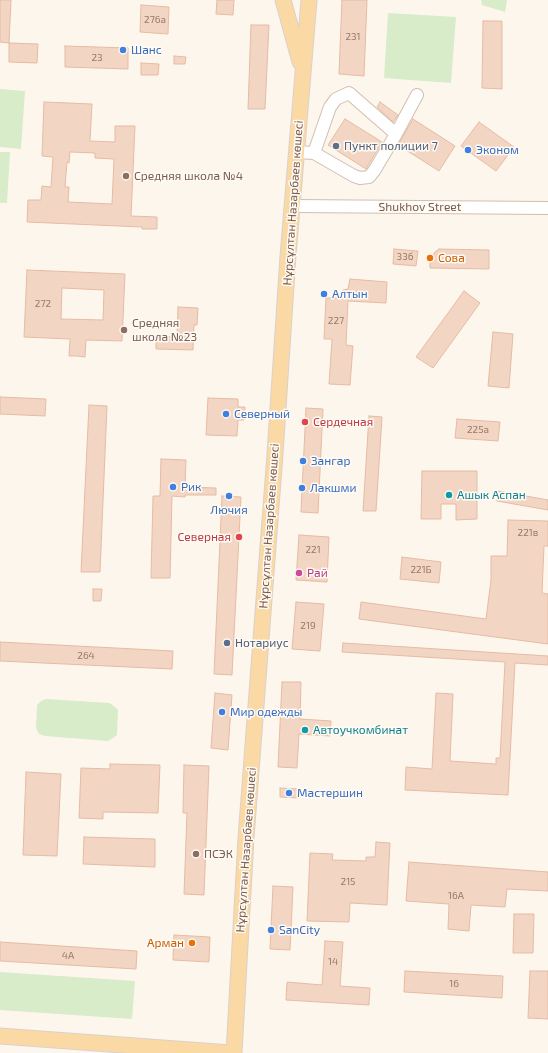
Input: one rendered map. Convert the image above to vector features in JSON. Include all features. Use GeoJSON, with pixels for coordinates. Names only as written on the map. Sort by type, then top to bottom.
{"type":"FeatureCollection","features":[{"type":"Feature","properties":{"kind":"main road"},"geometry":{"type":"LineString","coordinates":[[283,0],[303,75]]}},
{"type":"Feature","properties":{"kind":"main road","name":"Нұрсұлтан Назарбаев көшесі"},"geometry":{"type":"LineString","coordinates":[[234,1053],[246,838],[308,0]]}},
{"type":"Feature","properties":{"kind":"main road"},"geometry":{"type":"LineString","coordinates":[[0,1036],[231,1053]]}},
{"type":"Feature","properties":{"kind":"street"},"geometry":{"type":"LineString","coordinates":[[314,153],[330,107],[336,99],[349,93],[396,134]]}},
{"type":"Feature","properties":{"kind":"street"},"geometry":{"type":"LineString","coordinates":[[296,152],[314,153],[354,176],[369,177],[396,134],[417,95]]}},
{"type":"Feature","properties":{"kind":"street","name":"Shukhov Street"},"geometry":{"type":"LineString","coordinates":[[293,206],[548,208]]}},
{"type":"Feature","properties":{"kind":"green space"},"geometry":{"type":"Polygon","coordinates":[[[481,0],[507,0],[505,12],[482,5],[481,0]]]}},
{"type":"Feature","properties":{"kind":"green space"},"geometry":{"type":"Polygon","coordinates":[[[388,13],[456,17],[451,83],[384,78],[388,13]]]}},
{"type":"Feature","properties":{"kind":"green space"},"geometry":{"type":"Polygon","coordinates":[[[0,89],[25,91],[21,149],[0,147],[0,89]]]}},
{"type":"Feature","properties":{"kind":"green space"},"geometry":{"type":"Polygon","coordinates":[[[0,152],[10,152],[7,203],[0,203],[0,152]]]}},
{"type":"Feature","properties":{"kind":"green space"},"geometry":{"type":"Polygon","coordinates":[[[46,699],[109,703],[118,710],[117,735],[108,741],[45,736],[39,734],[36,728],[37,705],[46,699]]]}},
{"type":"Feature","properties":{"kind":"green space"},"geometry":{"type":"Polygon","coordinates":[[[0,972],[135,981],[132,1019],[0,1010],[0,972]]]}},
{"type":"Feature","properties":{"kind":"building"},"geometry":{"type":"Polygon","coordinates":[[[0,0],[11,0],[9,43],[0,42],[0,0]]]}},
{"type":"Feature","properties":{"kind":"building"},"geometry":{"type":"Polygon","coordinates":[[[217,0],[234,0],[233,15],[216,14],[217,0]]]}},
{"type":"Feature","properties":{"kind":"building"},"geometry":{"type":"Polygon","coordinates":[[[342,0],[367,0],[364,76],[339,74],[342,0]]]}},
{"type":"Feature","properties":{"kind":"building"},"geometry":{"type":"Polygon","coordinates":[[[141,5],[169,7],[168,34],[140,32],[141,5]]]}},
{"type":"Feature","properties":{"kind":"building"},"geometry":{"type":"Polygon","coordinates":[[[483,21],[502,21],[502,89],[482,88],[483,21]]]}},
{"type":"Feature","properties":{"kind":"building"},"geometry":{"type":"Polygon","coordinates":[[[251,25],[269,25],[265,109],[248,109],[251,25]]]}},
{"type":"Feature","properties":{"kind":"building"},"geometry":{"type":"Polygon","coordinates":[[[9,43],[38,44],[37,63],[9,62],[9,43]]]}},
{"type":"Feature","properties":{"kind":"building"},"geometry":{"type":"Polygon","coordinates":[[[65,46],[128,48],[128,69],[65,67],[65,46]]]}},
{"type":"Feature","properties":{"kind":"building"},"geometry":{"type":"Polygon","coordinates":[[[174,56],[186,57],[185,64],[174,64],[174,56]]]}},
{"type":"Feature","properties":{"kind":"building"},"geometry":{"type":"Polygon","coordinates":[[[141,63],[159,64],[158,75],[141,75],[141,63]]]}},
{"type":"Feature","properties":{"kind":"building","name":"Средняя школа №4"},"geometry":{"type":"Polygon","coordinates":[[[44,102],[92,104],[90,141],[115,142],[115,126],[135,126],[131,216],[157,217],[157,229],[27,222],[28,200],[41,200],[42,186],[51,187],[53,157],[42,156],[44,102]],[[70,152],[69,163],[67,162],[65,187],[69,187],[68,202],[112,204],[114,159],[95,158],[95,153],[70,152]]]}},
{"type":"Feature","properties":{"kind":"building"},"geometry":{"type":"Polygon","coordinates":[[[380,102],[398,115],[393,122],[377,107],[380,102]]]}},
{"type":"Feature","properties":{"kind":"building"},"geometry":{"type":"Polygon","coordinates":[[[345,119],[382,142],[366,169],[328,145],[345,119]]]}},
{"type":"Feature","properties":{"kind":"building"},"geometry":{"type":"Polygon","coordinates":[[[413,119],[455,146],[439,171],[398,145],[413,119]]]}},
{"type":"Feature","properties":{"kind":"building"},"geometry":{"type":"Polygon","coordinates":[[[479,122],[514,147],[496,171],[461,146],[479,122]]]}},
{"type":"Feature","properties":{"kind":"building"},"geometry":{"type":"Polygon","coordinates":[[[394,249],[418,251],[416,266],[393,264],[394,249]]]}},
{"type":"Feature","properties":{"kind":"building","name":"Сова"},"geometry":{"type":"Polygon","coordinates":[[[439,249],[489,250],[489,269],[430,268],[430,258],[439,249]]]}},
{"type":"Feature","properties":{"kind":"building","name":"Средняя школа №23"},"geometry":{"type":"Polygon","coordinates":[[[27,270],[125,274],[122,341],[86,340],[85,357],[69,356],[70,339],[24,337],[27,270]],[[62,288],[61,319],[103,320],[104,290],[62,288]]]}},
{"type":"Feature","properties":{"kind":"building"},"geometry":{"type":"Polygon","coordinates":[[[350,279],[387,282],[386,303],[348,301],[346,345],[353,346],[350,385],[329,384],[332,339],[324,339],[326,298],[337,298],[343,290],[348,289],[350,279]]]}},
{"type":"Feature","properties":{"kind":"building"},"geometry":{"type":"Polygon","coordinates":[[[464,291],[480,303],[433,368],[416,357],[464,291]]]}},
{"type":"Feature","properties":{"kind":"building"},"geometry":{"type":"Polygon","coordinates":[[[178,307],[198,308],[197,325],[194,325],[193,350],[156,349],[156,336],[177,337],[178,307]]]}},
{"type":"Feature","properties":{"kind":"building"},"geometry":{"type":"Polygon","coordinates":[[[493,332],[513,334],[509,388],[488,386],[493,332]]]}},
{"type":"Feature","properties":{"kind":"building"},"geometry":{"type":"Polygon","coordinates":[[[0,397],[46,399],[45,416],[0,414],[0,397]]]}},
{"type":"Feature","properties":{"kind":"building","name":"Северный"},"geometry":{"type":"Polygon","coordinates":[[[208,398],[238,399],[238,407],[245,407],[244,420],[238,420],[237,436],[206,435],[208,398]]]}},
{"type":"Feature","properties":{"kind":"building"},"geometry":{"type":"Polygon","coordinates":[[[89,405],[107,406],[100,572],[81,572],[89,405]]]}},
{"type":"Feature","properties":{"kind":"building"},"geometry":{"type":"Polygon","coordinates":[[[306,408],[323,409],[318,513],[301,512],[306,408]]]}},
{"type":"Feature","properties":{"kind":"building"},"geometry":{"type":"Polygon","coordinates":[[[369,416],[382,417],[376,511],[363,511],[369,416]]]}},
{"type":"Feature","properties":{"kind":"building"},"geometry":{"type":"Polygon","coordinates":[[[457,419],[500,422],[498,441],[455,438],[457,419]]]}},
{"type":"Feature","properties":{"kind":"building"},"geometry":{"type":"Polygon","coordinates":[[[161,459],[186,460],[185,487],[216,488],[216,495],[185,495],[185,497],[172,496],[170,578],[151,578],[153,496],[160,496],[161,459]]]}},
{"type":"Feature","properties":{"kind":"building","name":"Ашык Аспан"},"geometry":{"type":"Polygon","coordinates":[[[422,471],[477,471],[477,519],[456,520],[456,504],[441,504],[441,519],[421,519],[422,471]]]}},
{"type":"Feature","properties":{"kind":"building"},"geometry":{"type":"Polygon","coordinates":[[[498,491],[548,500],[548,510],[497,501],[498,491]]]}},
{"type":"Feature","properties":{"kind":"building"},"geometry":{"type":"Polygon","coordinates":[[[222,496],[241,497],[232,675],[214,674],[222,496]]]}},
{"type":"Feature","properties":{"kind":"building"},"geometry":{"type":"Polygon","coordinates":[[[508,520],[548,521],[548,546],[544,546],[542,593],[548,594],[548,644],[359,619],[361,602],[486,619],[491,580],[491,556],[507,556],[508,520]]]}},
{"type":"Feature","properties":{"kind":"building"},"geometry":{"type":"Polygon","coordinates":[[[299,535],[329,537],[327,582],[296,580],[299,535]]]}},
{"type":"Feature","properties":{"kind":"building"},"geometry":{"type":"Polygon","coordinates":[[[402,557],[441,562],[439,583],[400,579],[402,557]]]}},
{"type":"Feature","properties":{"kind":"building"},"geometry":{"type":"Polygon","coordinates":[[[93,589],[102,589],[101,601],[93,601],[93,589]]]}},
{"type":"Feature","properties":{"kind":"building"},"geometry":{"type":"Polygon","coordinates":[[[296,602],[324,604],[320,651],[292,649],[296,602]]]}},
{"type":"Feature","properties":{"kind":"building"},"geometry":{"type":"Polygon","coordinates":[[[0,642],[173,651],[172,669],[0,661],[0,642]]]}},
{"type":"Feature","properties":{"kind":"building"},"geometry":{"type":"Polygon","coordinates":[[[343,643],[548,656],[548,665],[515,663],[508,795],[405,790],[406,767],[432,769],[436,693],[453,694],[450,761],[496,764],[496,758],[500,758],[505,662],[342,652],[343,643]]]}},
{"type":"Feature","properties":{"kind":"building","name":"Автоучкомбинат"},"geometry":{"type":"Polygon","coordinates":[[[282,682],[301,682],[300,719],[331,721],[330,736],[299,734],[297,768],[278,767],[282,682]]]}},
{"type":"Feature","properties":{"kind":"building","name":"Мир одежды"},"geometry":{"type":"Polygon","coordinates":[[[215,693],[232,695],[228,750],[211,748],[215,693]]]}},
{"type":"Feature","properties":{"kind":"building"},"geometry":{"type":"Polygon","coordinates":[[[110,764],[160,765],[158,813],[103,812],[103,819],[79,818],[81,768],[110,769],[110,764]]]}},
{"type":"Feature","properties":{"kind":"building","name":"ПСЭК"},"geometry":{"type":"Polygon","coordinates":[[[184,765],[209,766],[204,895],[184,894],[187,813],[183,813],[184,765]]]}},
{"type":"Feature","properties":{"kind":"building"},"geometry":{"type":"Polygon","coordinates":[[[26,772],[61,774],[57,856],[23,855],[26,772]]]}},
{"type":"Feature","properties":{"kind":"building","name":"Мастершин"},"geometry":{"type":"Polygon","coordinates":[[[280,788],[299,789],[298,798],[280,797],[280,788]]]}},
{"type":"Feature","properties":{"kind":"building"},"geometry":{"type":"Polygon","coordinates":[[[84,837],[155,839],[155,867],[83,864],[84,837]]]}},
{"type":"Feature","properties":{"kind":"building"},"geometry":{"type":"Polygon","coordinates":[[[376,842],[390,843],[387,905],[350,903],[349,922],[307,921],[310,853],[333,854],[332,860],[366,861],[366,857],[375,857],[376,842]]]}},
{"type":"Feature","properties":{"kind":"building"},"geometry":{"type":"Polygon","coordinates":[[[409,862],[548,872],[548,891],[507,889],[505,907],[471,905],[469,931],[448,929],[449,904],[406,901],[409,862]]]}},
{"type":"Feature","properties":{"kind":"building"},"geometry":{"type":"Polygon","coordinates":[[[273,886],[293,887],[290,950],[270,949],[273,886]]]}},
{"type":"Feature","properties":{"kind":"building"},"geometry":{"type":"Polygon","coordinates":[[[514,914],[534,914],[533,953],[513,953],[514,914]]]}},
{"type":"Feature","properties":{"kind":"building","name":"Арман"},"geometry":{"type":"Polygon","coordinates":[[[174,935],[210,937],[209,962],[173,960],[174,935]]]}},
{"type":"Feature","properties":{"kind":"building"},"geometry":{"type":"Polygon","coordinates":[[[325,941],[343,942],[340,986],[370,988],[369,1005],[286,1000],[287,982],[322,985],[325,941]]]}},
{"type":"Feature","properties":{"kind":"building"},"geometry":{"type":"Polygon","coordinates":[[[0,942],[137,951],[136,969],[0,961],[0,942]]]}},
{"type":"Feature","properties":{"kind":"building"},"geometry":{"type":"Polygon","coordinates":[[[405,971],[503,976],[502,998],[404,992],[405,971]]]}},
{"type":"Feature","properties":{"kind":"building"},"geometry":{"type":"Polygon","coordinates":[[[530,971],[548,971],[548,1019],[528,1018],[530,971]]]}},
{"type":"Feature","properties":{"kind":"place","name":"Шанс"},"geometry":{"type":"Point","coordinates":[123,50]}},
{"type":"Feature","properties":{"kind":"place","name":"Пункт полиции 7"},"geometry":{"type":"Point","coordinates":[336,146]}},
{"type":"Feature","properties":{"kind":"place","name":"Эконом"},"geometry":{"type":"Point","coordinates":[468,150]}},
{"type":"Feature","properties":{"kind":"place","name":"Средняя школа №4"},"geometry":{"type":"Point","coordinates":[126,176]}},
{"type":"Feature","properties":{"kind":"place","name":"Сова"},"geometry":{"type":"Point","coordinates":[430,258]}},
{"type":"Feature","properties":{"kind":"place","name":"Алтын"},"geometry":{"type":"Point","coordinates":[324,294]}},
{"type":"Feature","properties":{"kind":"place","name":"Средняя школа №23"},"geometry":{"type":"Point","coordinates":[124,330]}},
{"type":"Feature","properties":{"kind":"place","name":"Северный"},"geometry":{"type":"Point","coordinates":[226,414]}},
{"type":"Feature","properties":{"kind":"place","name":"Сердечная"},"geometry":{"type":"Point","coordinates":[305,422]}},
{"type":"Feature","properties":{"kind":"place","name":"Зангар"},"geometry":{"type":"Point","coordinates":[303,461]}},
{"type":"Feature","properties":{"kind":"place","name":"Рик"},"geometry":{"type":"Point","coordinates":[173,487]}},
{"type":"Feature","properties":{"kind":"place","name":"Лакшми"},"geometry":{"type":"Point","coordinates":[302,488]}},
{"type":"Feature","properties":{"kind":"place","name":"Ашык Аспан"},"geometry":{"type":"Point","coordinates":[449,495]}},
{"type":"Feature","properties":{"kind":"place","name":"Лючия"},"geometry":{"type":"Point","coordinates":[229,496]}},
{"type":"Feature","properties":{"kind":"place","name":"Северная"},"geometry":{"type":"Point","coordinates":[239,537]}},
{"type":"Feature","properties":{"kind":"place","name":"Рай"},"geometry":{"type":"Point","coordinates":[299,573]}},
{"type":"Feature","properties":{"kind":"place","name":"Нотариус"},"geometry":{"type":"Point","coordinates":[227,643]}},
{"type":"Feature","properties":{"kind":"place","name":"Мир одежды"},"geometry":{"type":"Point","coordinates":[222,712]}},
{"type":"Feature","properties":{"kind":"place","name":"Автоучкомбинат"},"geometry":{"type":"Point","coordinates":[305,730]}},
{"type":"Feature","properties":{"kind":"place","name":"Мастершин"},"geometry":{"type":"Point","coordinates":[289,793]}},
{"type":"Feature","properties":{"kind":"place","name":"ПСЭК"},"geometry":{"type":"Point","coordinates":[196,854]}},
{"type":"Feature","properties":{"kind":"place","name":"SanCity"},"geometry":{"type":"Point","coordinates":[271,930]}},
{"type":"Feature","properties":{"kind":"place","name":"Арман"},"geometry":{"type":"Point","coordinates":[192,943]}}]}
